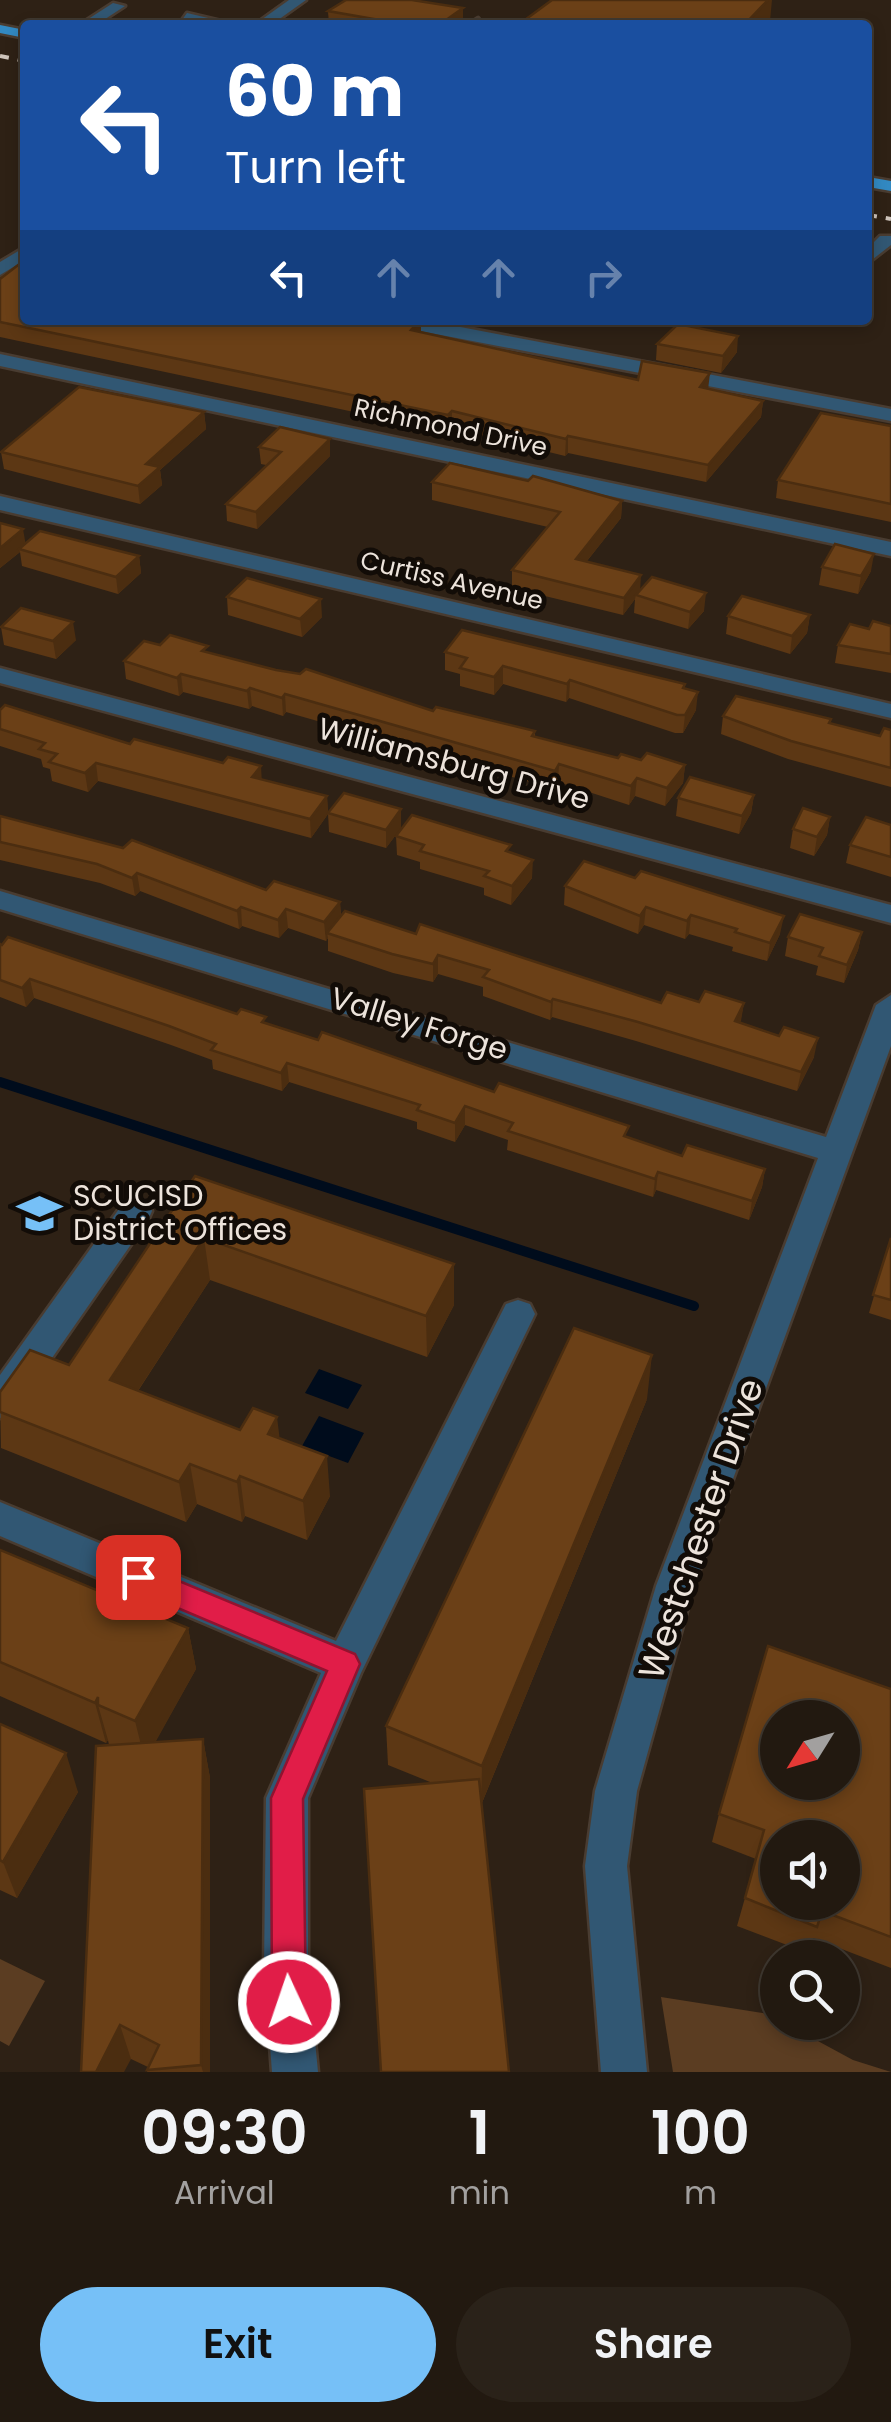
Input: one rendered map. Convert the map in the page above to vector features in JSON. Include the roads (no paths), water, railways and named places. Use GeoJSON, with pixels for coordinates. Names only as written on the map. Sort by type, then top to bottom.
{"type":"FeatureCollection","features":[{"type":"Feature","properties":{"kind":"street"},"geometry":{"type":"LineString","coordinates":[[269,20],[299,0]]}},
{"type":"Feature","properties":{"kind":"street"},"geometry":{"type":"LineString","coordinates":[[94,20],[118,6]]}},
{"type":"Feature","properties":{"kind":"street"},"geometry":{"type":"LineString","coordinates":[[187,18],[200,20]]}},
{"type":"Feature","properties":{"kind":"street"},"geometry":{"type":"LineString","coordinates":[[420,325],[891,415]]}},
{"type":"Feature","properties":{"kind":"street","name":"Richmond Drive"},"geometry":{"type":"LineString","coordinates":[[0,360],[891,549]]}},
{"type":"Feature","properties":{"kind":"street","name":"Curtiss Avenue"},"geometry":{"type":"LineString","coordinates":[[0,503],[891,711]]}},
{"type":"Feature","properties":{"kind":"street","name":"Williamsburg Drive"},"geometry":{"type":"LineString","coordinates":[[0,675],[891,914]]}},
{"type":"Feature","properties":{"kind":"street","name":"Valley Forge"},"geometry":{"type":"LineString","coordinates":[[0,900],[836,1152]]}},
{"type":"Feature","properties":{"kind":"street","name":"Westchester Drive"},"geometry":{"type":"LineString","coordinates":[[624,2072],[606,1866],[616,1791],[675,1586],[891,1005]]}},
{"type":"Feature","properties":{"kind":"street"},"geometry":{"type":"LineString","coordinates":[[0,1402],[136,1211]]}},
{"type":"Feature","properties":{"kind":"street"},"geometry":{"type":"LineString","coordinates":[[295,2072],[286,1968],[287,1798],[345,1664],[518,1314]]}},
{"type":"Feature","properties":{"kind":"street"},"geometry":{"type":"LineString","coordinates":[[0,1519],[345,1664]]}},
{"type":"Feature","properties":{"kind":"water"},"geometry":{"type":"Polygon","coordinates":[[[319,1369],[362,1385],[348,1409],[305,1393],[319,1369]]]}},
{"type":"Feature","properties":{"kind":"water"},"geometry":{"type":"Polygon","coordinates":[[[319,1416],[364,1433],[348,1463],[302,1446],[319,1416]]]}},
{"type":"Feature","properties":{"kind":"waterway"},"geometry":{"type":"LineString","coordinates":[[0,1082],[694,1306]]}},
{"type":"Feature","properties":{"kind":"railway"},"geometry":{"type":"LineString","coordinates":[[0,56],[20,60]]}},
{"type":"Feature","properties":{"kind":"railway"},"geometry":{"type":"LineString","coordinates":[[872,216],[891,219]]}},
{"type":"Feature","properties":{"kind":"place","name":"SCUCISD District Offices"},"geometry":{"type":"Point","coordinates":[40,1213]}}]}
